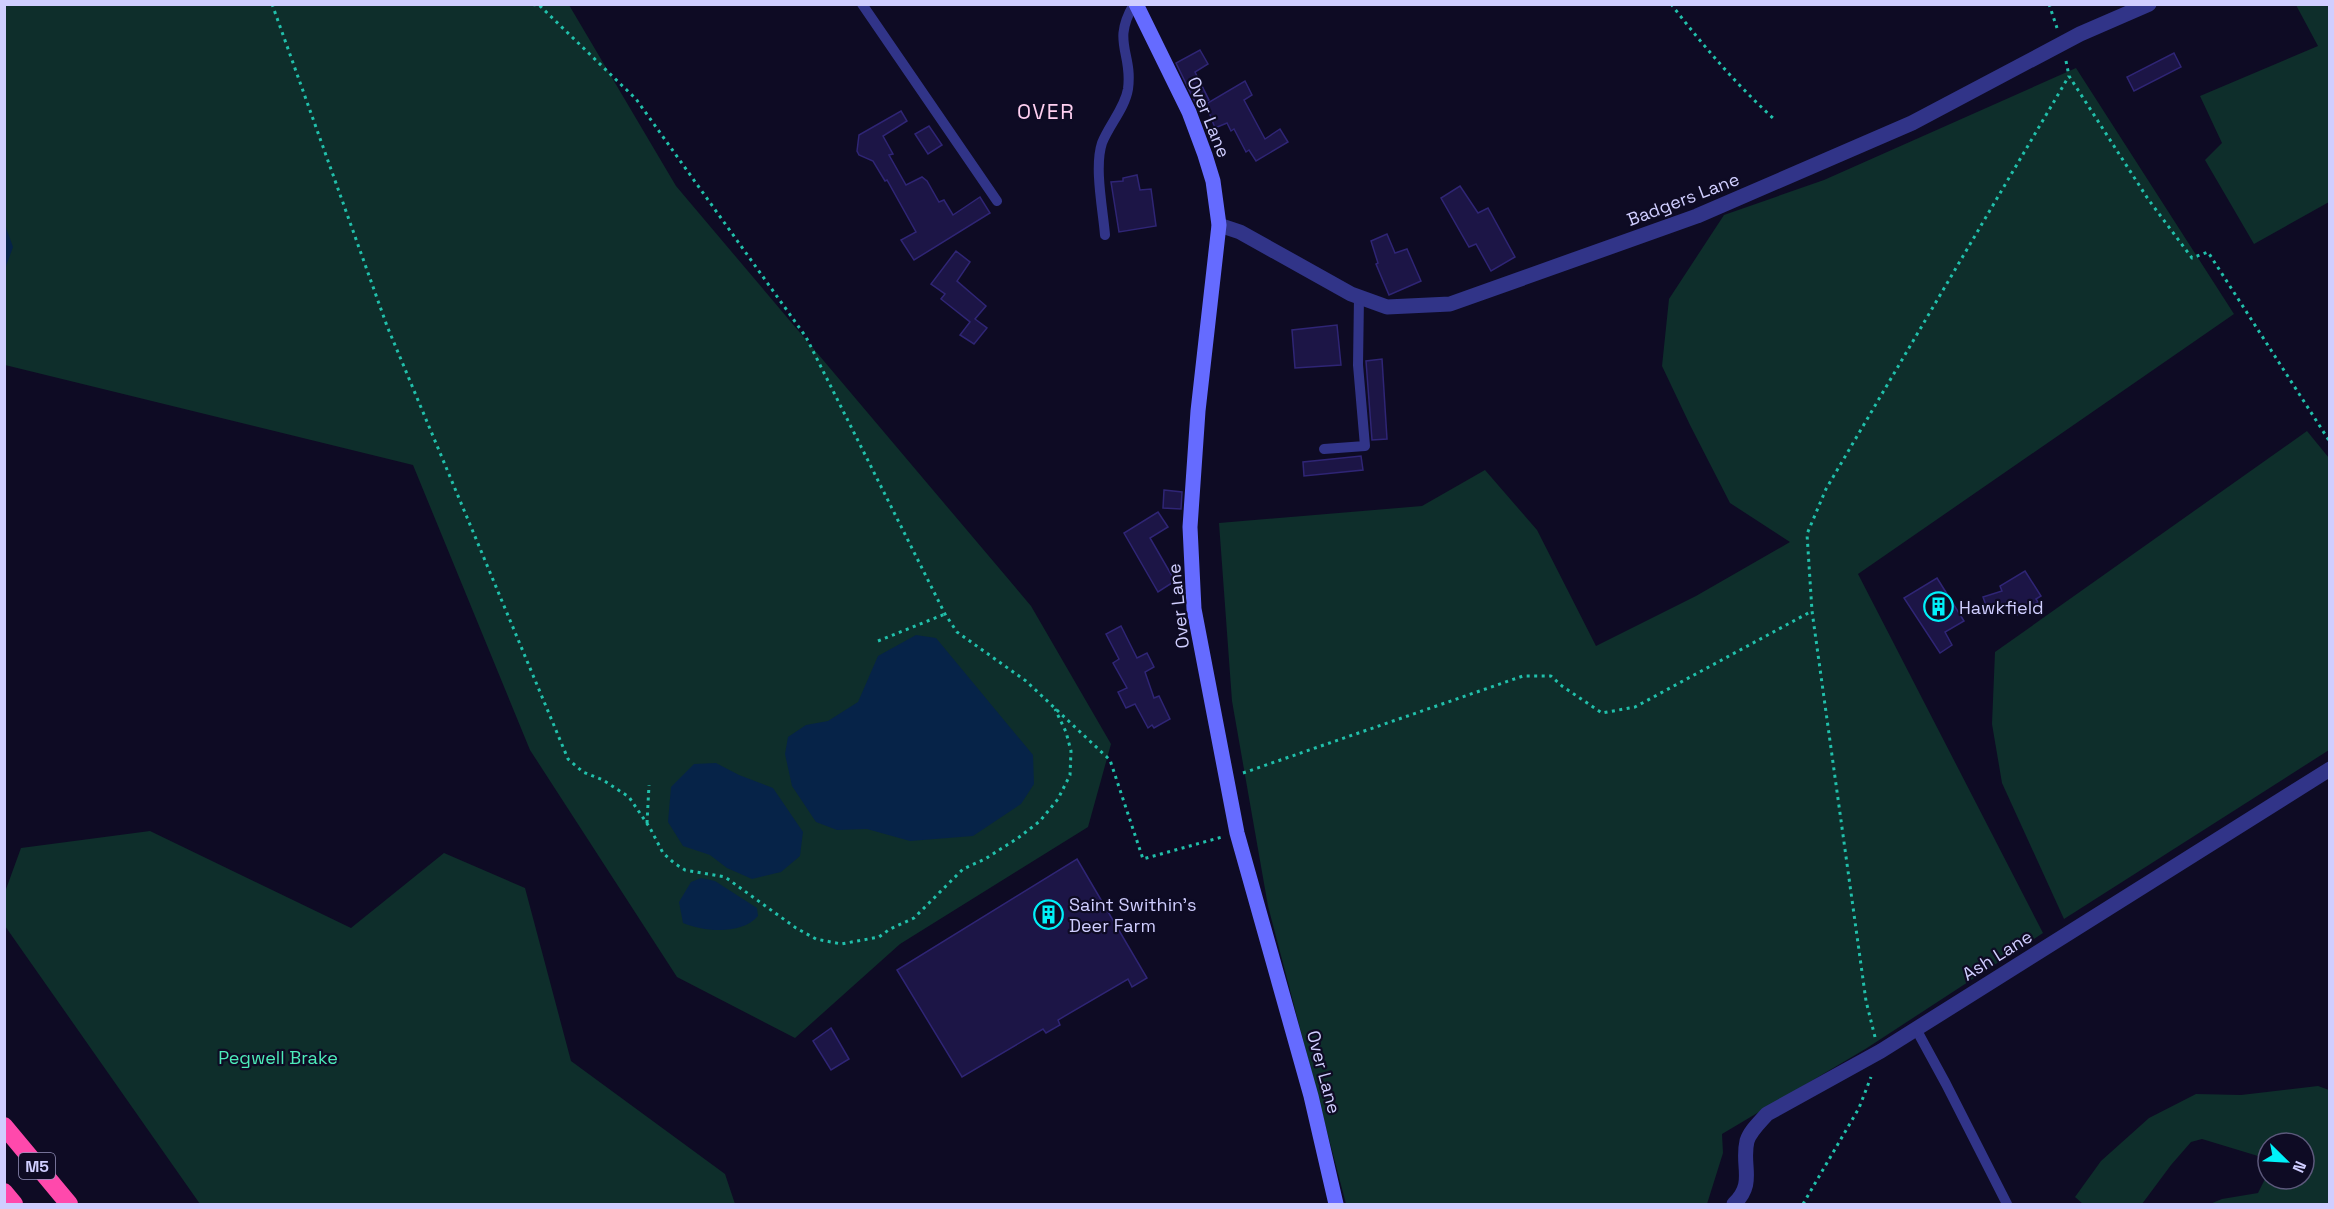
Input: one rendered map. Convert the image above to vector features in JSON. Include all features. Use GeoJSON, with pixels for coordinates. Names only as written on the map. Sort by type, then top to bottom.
{"type":"FeatureCollection","features":[{"type":"Feature","properties":{"kind":"highway","name":"M5"},"geometry":{"type":"LineString","coordinates":[[4,1126],[69,1204]]}},
{"type":"Feature","properties":{"kind":"highway","name":"M5"},"geometry":{"type":"LineString","coordinates":[[4,1192],[14,1204]]}},
{"type":"Feature","properties":{"kind":"street","name":"Over Lane"},"geometry":{"type":"LineString","coordinates":[[1135,4],[1189,112],[1206,155],[1213,181],[1219,225],[1198,411],[1190,527],[1194,609],[1237,832],[1311,1096],[1336,1204]]}},
{"type":"Feature","properties":{"kind":"street","name":"Badgers Lane"},"geometry":{"type":"LineString","coordinates":[[1219,225],[1240,232],[1359,297],[1387,307],[1450,304],[1697,216],[1912,123],[2062,43],[2149,4]]}},
{"type":"Feature","properties":{"kind":"street","name":"Ash Lane"},"geometry":{"type":"LineString","coordinates":[[1734,1204],[1747,1185],[1747,1141],[1755,1127],[1767,1114],[1881,1051],[2330,769]]}},
{"type":"Feature","properties":{"kind":"lane"},"geometry":{"type":"LineString","coordinates":[[861,4],[996,201]]}},
{"type":"Feature","properties":{"kind":"lane"},"geometry":{"type":"LineString","coordinates":[[1106,235],[1099,182],[1101,147],[1128,91],[1129,77],[1122,36],[1124,25],[1135,4]]}},
{"type":"Feature","properties":{"kind":"lane"},"geometry":{"type":"LineString","coordinates":[[1324,449],[1365,446],[1358,365],[1359,297]]}},
{"type":"Feature","properties":{"kind":"lane"},"geometry":{"type":"LineString","coordinates":[[1916,1029],[2007,1204]]}},
{"type":"Feature","properties":{"kind":"path"},"geometry":{"type":"LineString","coordinates":[[272,4],[387,326],[568,759],[583,772],[603,780],[629,797],[647,823],[663,853],[674,863],[686,870],[725,877],[796,928],[816,939],[841,944],[879,937],[914,918],[963,869],[985,859],[1018,838],[1040,821],[1058,799],[1070,775],[1071,751],[1066,732],[1055,709]]}},
{"type":"Feature","properties":{"kind":"path"},"geometry":{"type":"LineString","coordinates":[[525,4],[539,5],[636,99],[806,337],[945,614],[957,632],[1026,681],[1110,760],[1143,859],[1237,832]]}},
{"type":"Feature","properties":{"kind":"path"},"geometry":{"type":"LineString","coordinates":[[1671,4],[1739,86],[1775,120]]}},
{"type":"Feature","properties":{"kind":"path"},"geometry":{"type":"LineString","coordinates":[[2049,4],[2062,43],[2069,76],[2148,199],[2192,258],[2208,252],[2330,442]]}},
{"type":"Feature","properties":{"kind":"path"},"geometry":{"type":"LineString","coordinates":[[1803,1204],[1859,1107],[1881,1051],[1876,1041],[1866,1001],[1812,610],[1807,534],[1826,489],[2069,76]]}},
{"type":"Feature","properties":{"kind":"path"},"geometry":{"type":"LineString","coordinates":[[1227,778],[1523,676],[1551,676],[1602,712],[1635,707],[1812,610]]}},
{"type":"Feature","properties":{"kind":"path"},"geometry":{"type":"LineString","coordinates":[[878,641],[945,614]]}},
{"type":"Feature","properties":{"kind":"path"},"geometry":{"type":"LineString","coordinates":[[647,823],[650,786]]}},
{"type":"Feature","properties":{"kind":"green space"},"geometry":{"type":"Polygon","coordinates":[[[5,5],[569,5],[676,186],[1031,606],[1111,744],[1088,827],[900,944],[795,1038],[677,977],[530,750],[413,465],[5,365],[5,5]]]}},
{"type":"Feature","properties":{"kind":"green space"},"geometry":{"type":"Polygon","coordinates":[[[2296,5],[2329,5],[2329,202],[2254,244],[2205,160],[2222,143],[2200,96],[2318,46],[2296,5]]]}},
{"type":"Feature","properties":{"kind":"green space"},"geometry":{"type":"Polygon","coordinates":[[[2076,68],[2234,314],[1858,574],[2043,933],[1867,1048],[1722,1134],[1723,1153],[1707,1204],[1346,1204],[1268,906],[1232,701],[1219,523],[1422,506],[1485,470],[1537,530],[1596,646],[1696,596],[1790,542],[1730,503],[1662,366],[1669,299],[1724,215],[1824,180],[2076,68]]]}},
{"type":"Feature","properties":{"kind":"green space"},"geometry":{"type":"Polygon","coordinates":[[[2307,431],[2329,458],[2329,750],[2064,919],[2002,783],[1992,724],[1995,652],[2307,431]]]}},
{"type":"Feature","properties":{"kind":"green space","name":"Pegwell Brake"},"geometry":{"type":"Polygon","coordinates":[[[150,831],[351,928],[444,853],[525,888],[571,1061],[725,1174],[735,1204],[200,1204],[5,926],[5,892],[21,848],[150,831]]]}},
{"type":"Feature","properties":{"kind":"green space"},"geometry":{"type":"Polygon","coordinates":[[[2318,1086],[2329,1090],[2329,1204],[2210,1204],[2259,1191],[2316,1191],[2316,1131],[2256,1131],[2256,1155],[2202,1139],[2191,1142],[2142,1204],[2083,1204],[2075,1197],[2101,1161],[2149,1118],[2196,1094],[2241,1095],[2318,1086]]]}},
{"type":"Feature","properties":{"kind":"water"},"geometry":{"type":"Polygon","coordinates":[[[5,225],[13,247],[4,269],[5,225]]]}},
{"type":"Feature","properties":{"kind":"water"},"geometry":{"type":"Polygon","coordinates":[[[916,635],[936,638],[1033,755],[1034,784],[1021,804],[973,836],[910,841],[867,829],[837,830],[816,822],[792,786],[785,754],[788,737],[806,725],[828,721],[858,702],[878,656],[916,635]]]}},
{"type":"Feature","properties":{"kind":"water"},"geometry":{"type":"Polygon","coordinates":[[[716,763],[773,788],[803,832],[800,856],[781,872],[752,879],[727,868],[710,855],[683,846],[668,822],[671,787],[694,764],[716,763]]]}},
{"type":"Feature","properties":{"kind":"water"},"geometry":{"type":"Polygon","coordinates":[[[701,878],[715,881],[757,908],[758,916],[751,922],[733,929],[712,930],[683,923],[679,902],[691,882],[701,878]]]}},
{"type":"Feature","properties":{"kind":"building"},"geometry":{"type":"Polygon","coordinates":[[[1200,50],[1208,64],[1195,72],[1209,100],[1197,106],[1176,63],[1200,50]]]}},
{"type":"Feature","properties":{"kind":"building"},"geometry":{"type":"Polygon","coordinates":[[[2174,53],[2181,67],[2134,91],[2127,77],[2174,53]]]}},
{"type":"Feature","properties":{"kind":"building"},"geometry":{"type":"Polygon","coordinates":[[[1245,81],[1252,95],[1244,100],[1265,139],[1280,129],[1288,142],[1256,161],[1249,150],[1246,152],[1234,129],[1231,131],[1227,123],[1215,128],[1206,104],[1245,81]]]}},
{"type":"Feature","properties":{"kind":"building"},"geometry":{"type":"Polygon","coordinates":[[[901,111],[907,121],[883,136],[893,154],[889,155],[906,185],[922,177],[927,181],[939,202],[944,200],[953,215],[980,197],[990,213],[914,260],[901,240],[916,232],[887,180],[885,181],[873,161],[859,155],[857,151],[859,135],[901,111]]]}},
{"type":"Feature","properties":{"kind":"building"},"geometry":{"type":"Polygon","coordinates":[[[929,126],[942,145],[928,154],[915,134],[929,126]]]}},
{"type":"Feature","properties":{"kind":"building"},"geometry":{"type":"Polygon","coordinates":[[[1137,175],[1140,190],[1151,189],[1156,226],[1119,232],[1111,182],[1123,181],[1123,178],[1137,175]]]}},
{"type":"Feature","properties":{"kind":"building"},"geometry":{"type":"Polygon","coordinates":[[[1460,186],[1478,213],[1488,208],[1515,257],[1491,271],[1476,244],[1469,247],[1441,198],[1460,186]]]}},
{"type":"Feature","properties":{"kind":"building"},"geometry":{"type":"Polygon","coordinates":[[[1387,234],[1395,253],[1407,249],[1421,281],[1389,295],[1376,264],[1378,263],[1371,241],[1387,234]]]}},
{"type":"Feature","properties":{"kind":"building"},"geometry":{"type":"Polygon","coordinates":[[[956,251],[970,262],[957,281],[986,306],[975,319],[987,328],[974,344],[960,335],[970,322],[941,299],[945,294],[931,284],[956,251]]]}},
{"type":"Feature","properties":{"kind":"building"},"geometry":{"type":"Polygon","coordinates":[[[1337,325],[1341,365],[1295,368],[1292,330],[1337,325]]]}},
{"type":"Feature","properties":{"kind":"building"},"geometry":{"type":"Polygon","coordinates":[[[1382,359],[1387,439],[1372,440],[1366,361],[1382,359]]]}},
{"type":"Feature","properties":{"kind":"building"},"geometry":{"type":"Polygon","coordinates":[[[1361,456],[1363,470],[1304,476],[1303,462],[1361,456]]]}},
{"type":"Feature","properties":{"kind":"building"},"geometry":{"type":"Polygon","coordinates":[[[1164,490],[1182,492],[1181,509],[1163,508],[1164,490]]]}},
{"type":"Feature","properties":{"kind":"building"},"geometry":{"type":"Polygon","coordinates":[[[1158,512],[1168,527],[1150,538],[1175,581],[1158,592],[1124,533],[1158,512]]]}},
{"type":"Feature","properties":{"kind":"building"},"geometry":{"type":"Polygon","coordinates":[[[2025,571],[2041,596],[2036,599],[2038,602],[2017,615],[2010,603],[1988,611],[1983,597],[2002,591],[2000,586],[2025,571]]]}},
{"type":"Feature","properties":{"kind":"building","name":"Hawkfield"},"geometry":{"type":"Polygon","coordinates":[[[1937,578],[1964,621],[1945,632],[1952,645],[1940,653],[1904,598],[1937,578]]]}},
{"type":"Feature","properties":{"kind":"building"},"geometry":{"type":"Polygon","coordinates":[[[1121,626],[1137,658],[1147,653],[1154,667],[1145,672],[1154,698],[1159,696],[1170,719],[1154,728],[1152,725],[1148,728],[1135,704],[1126,708],[1118,692],[1127,688],[1113,663],[1119,659],[1106,634],[1121,626]]]}},
{"type":"Feature","properties":{"kind":"building","name":"Saint Swithin's Deer Farm"},"geometry":{"type":"Polygon","coordinates":[[[1077,859],[1147,978],[1132,987],[1128,979],[1058,1020],[1060,1025],[1046,1033],[1043,1029],[962,1077],[897,970],[1077,859]]]}},
{"type":"Feature","properties":{"kind":"building"},"geometry":{"type":"Polygon","coordinates":[[[831,1028],[849,1059],[831,1070],[813,1041],[831,1028]]]}},
{"type":"Feature","properties":{"kind":"place","name":"Hawkfield"},"geometry":{"type":"Point","coordinates":[1938,607]}},
{"type":"Feature","properties":{"kind":"place","name":"Saint Swithin's Deer Farm"},"geometry":{"type":"Point","coordinates":[1048,914]}},
{"type":"Feature","properties":{"kind":"district","name":"OVER"},"geometry":{"type":"Point","coordinates":[1046,111]}}]}
